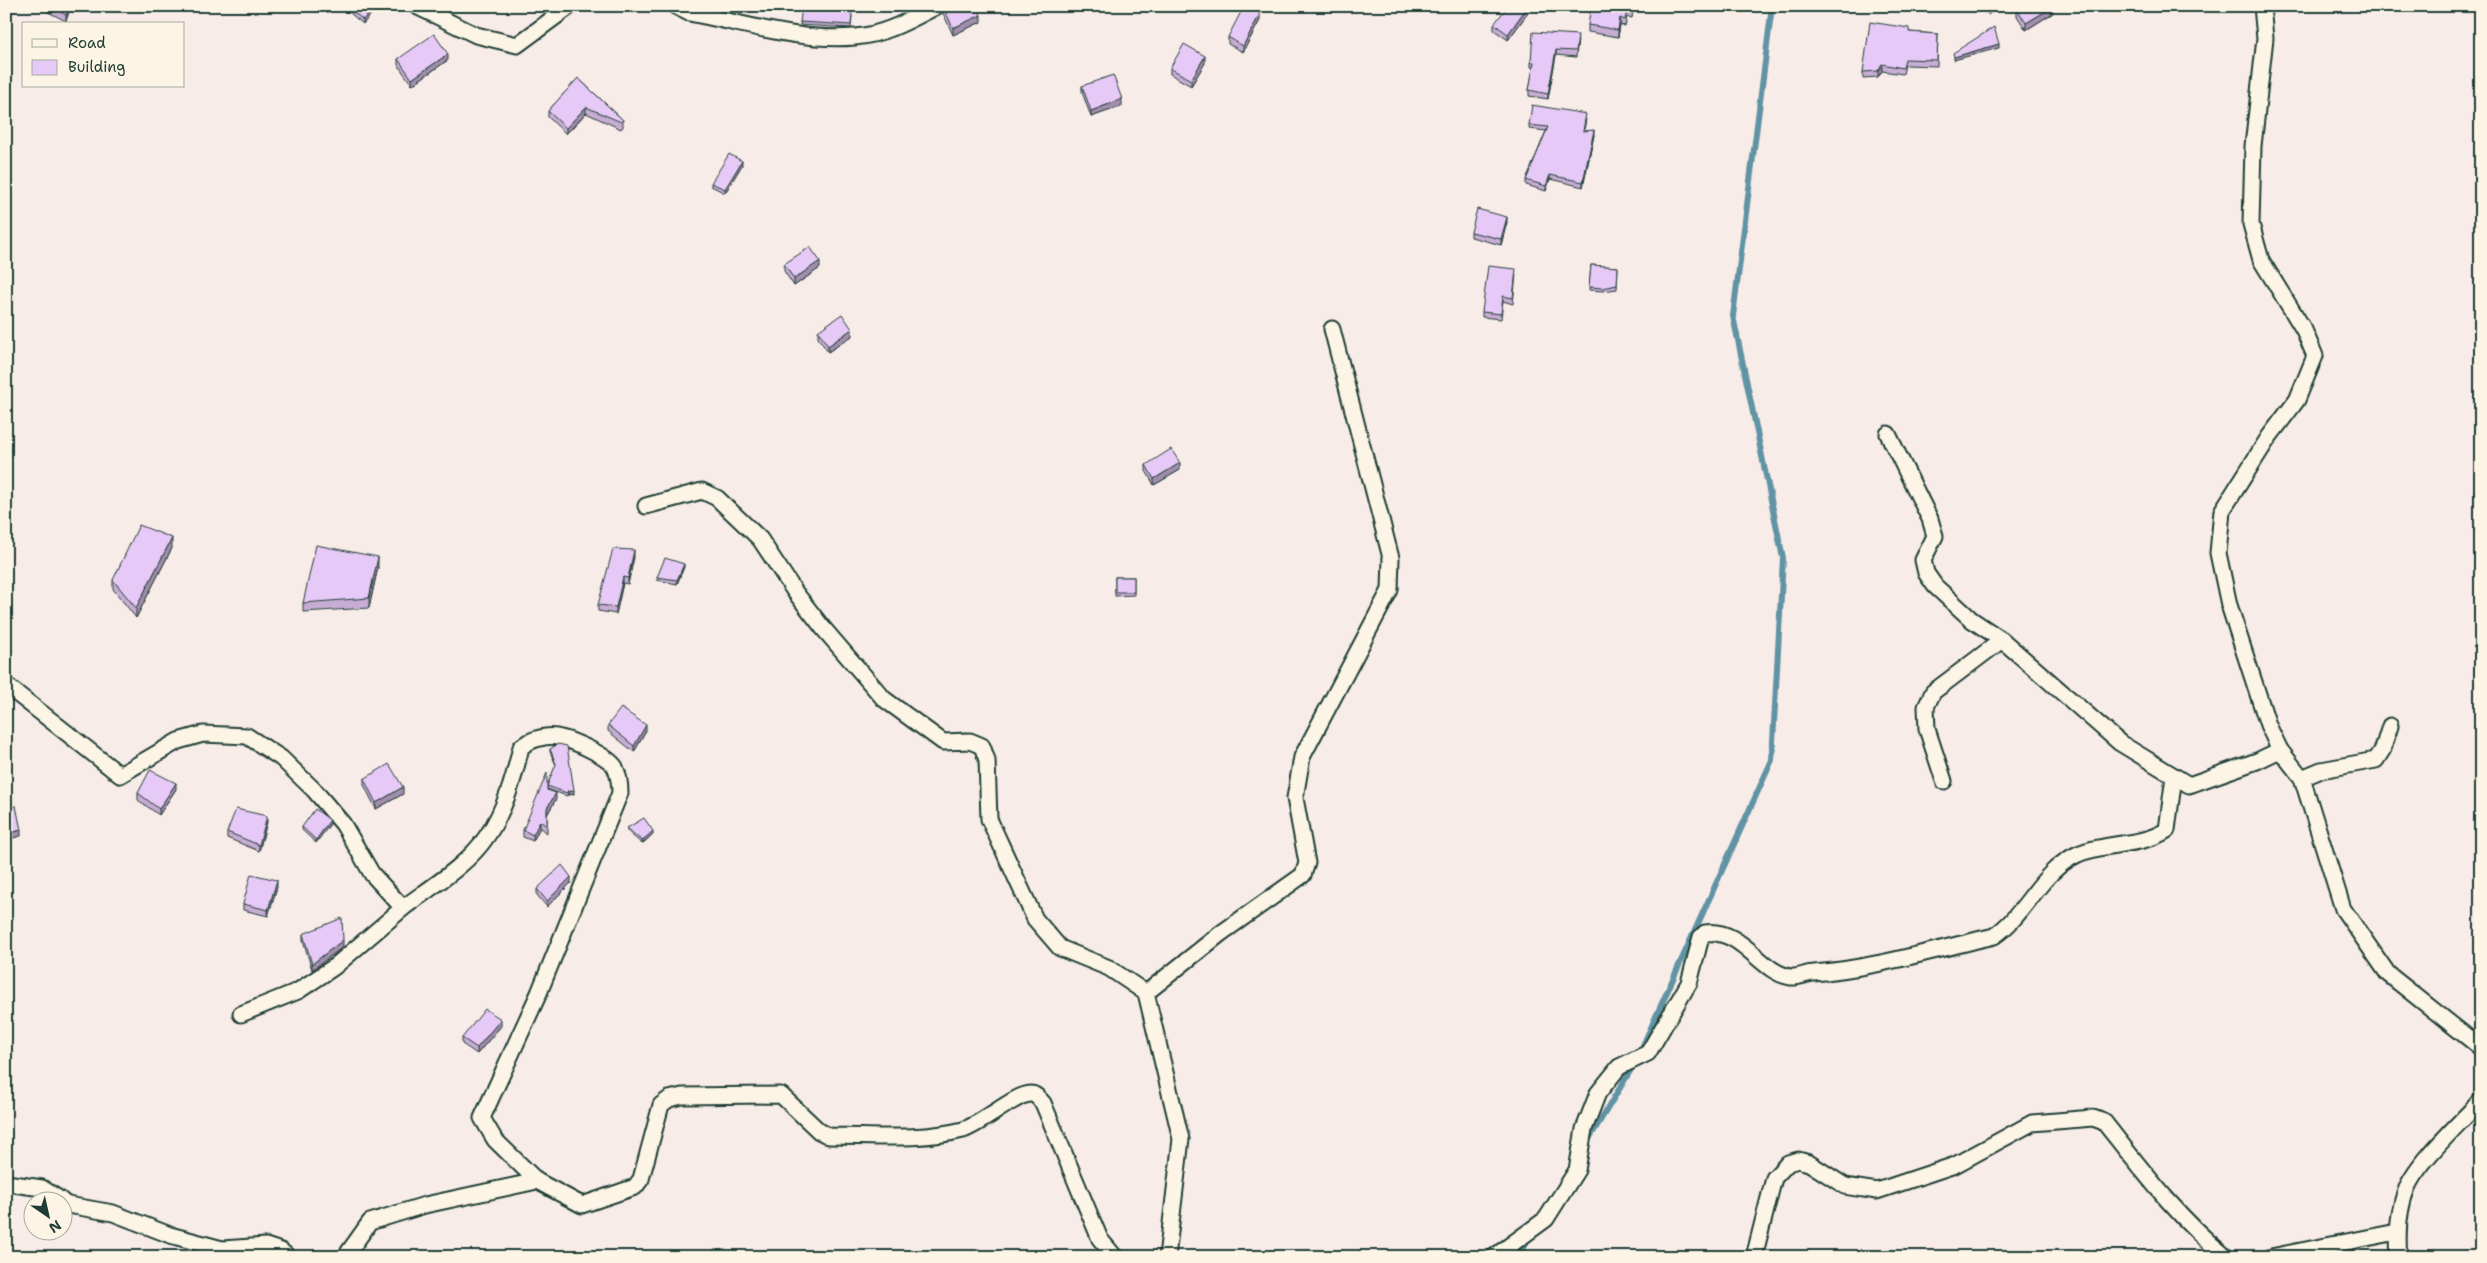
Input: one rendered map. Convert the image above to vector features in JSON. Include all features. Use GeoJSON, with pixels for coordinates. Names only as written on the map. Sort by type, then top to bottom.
{"type":"FeatureCollection","features":[{"type":"Feature","properties":{"kind":"street"},"geometry":{"type":"LineString","coordinates":[[416,6],[476,35],[517,45],[570,6]]}},
{"type":"Feature","properties":{"kind":"street"},"geometry":{"type":"LineString","coordinates":[[675,6],[689,13],[803,37],[857,37],[896,27],[937,6]]}},
{"type":"Feature","properties":{"kind":"street"},"geometry":{"type":"LineString","coordinates":[[2262,6],[2265,38],[2253,146],[2251,224],[2261,260],[2304,330],[2315,356],[2296,400],[2269,437],[2222,511],[2218,553],[2229,605],[2268,725],[2280,750],[2302,778],[2343,909],[2366,945],[2388,974],[2481,1048]]}},
{"type":"Feature","properties":{"kind":"street"},"geometry":{"type":"LineString","coordinates":[[1146,993],[1220,934],[1303,874],[1307,863],[1295,798],[1302,757],[1390,590],[1391,558],[1332,329]]}},
{"type":"Feature","properties":{"kind":"street"},"geometry":{"type":"LineString","coordinates":[[1888,434],[1930,519],[1934,536],[1923,560],[1926,573],[1936,586],[1972,620],[2002,640],[2120,743],[2189,785],[2257,761],[2280,750]]}},
{"type":"Feature","properties":{"kind":"street"},"geometry":{"type":"LineString","coordinates":[[646,506],[702,491],[717,498],[760,539],[806,606],[884,699],[943,742],[970,741],[982,746],[987,760],[990,819],[1035,919],[1060,948],[1110,968],[1146,993],[1181,1139],[1167,1257]]}},
{"type":"Feature","properties":{"kind":"street"},"geometry":{"type":"LineString","coordinates":[[1944,780],[1927,729],[1926,707],[1933,692],[2002,640]]}},
{"type":"Feature","properties":{"kind":"street"},"geometry":{"type":"LineString","coordinates":[[6,685],[110,770],[120,775],[178,741],[203,734],[247,736],[281,758],[314,790],[343,824],[372,874],[403,908]]}},
{"type":"Feature","properties":{"kind":"street"},"geometry":{"type":"LineString","coordinates":[[2302,778],[2321,770],[2376,760],[2383,749],[2390,726]]}},
{"type":"Feature","properties":{"kind":"street"},"geometry":{"type":"LineString","coordinates":[[241,1014],[298,991],[313,982],[466,859],[486,837],[503,808],[521,747],[538,738],[560,737],[605,757],[614,766],[620,779],[620,793],[539,994],[482,1118],[495,1140],[536,1181],[582,1205],[634,1187],[641,1179],[661,1105],[669,1099],[682,1096],[781,1095],[818,1131],[829,1136],[911,1137],[963,1130],[982,1122],[1021,1096],[1031,1094],[1037,1096],[1043,1103],[1100,1239],[1116,1257]]}},
{"type":"Feature","properties":{"kind":"street"},"geometry":{"type":"LineString","coordinates":[[1494,1257],[1546,1219],[1577,1170],[1584,1129],[1598,1093],[1619,1067],[1648,1053],[1689,983],[1701,937],[1705,933],[1727,936],[1741,943],[1779,973],[1792,978],[1809,973],[1846,970],[1994,936],[2007,928],[2045,877],[2078,854],[2156,838],[2167,830],[2174,776]]}},
{"type":"Feature","properties":{"kind":"street"},"geometry":{"type":"LineString","coordinates":[[2398,1257],[2397,1232],[2406,1188],[2418,1170],[2481,1100]]}},
{"type":"Feature","properties":{"kind":"street"},"geometry":{"type":"LineString","coordinates":[[1754,1257],[1774,1178],[1788,1164],[1798,1160],[1809,1164],[1845,1186],[1877,1191],[1955,1164],[2032,1123],[2092,1118],[2104,1122],[2151,1182],[2186,1222],[2226,1257]]}},
{"type":"Feature","properties":{"kind":"street"},"geometry":{"type":"LineString","coordinates":[[345,1257],[370,1222],[425,1205],[536,1181]]}},
{"type":"Feature","properties":{"kind":"street"},"geometry":{"type":"LineString","coordinates":[[6,1183],[45,1190]]}},
{"type":"Feature","properties":{"kind":"street"},"geometry":{"type":"LineString","coordinates":[[72,1206],[113,1213],[170,1235],[222,1250],[266,1246],[281,1251],[288,1257]]}},
{"type":"Feature","properties":{"kind":"street"},"geometry":{"type":"LineString","coordinates":[[2271,1257],[2397,1232]]}},
{"type":"Feature","properties":{"kind":"building"},"geometry":{"type":"Polygon","coordinates":[[[50,6],[69,6],[66,15],[50,6]]]}},
{"type":"Feature","properties":{"kind":"building"},"geometry":{"type":"Polygon","coordinates":[[[354,6],[375,6],[363,20],[351,10],[354,6]]]}},
{"type":"Feature","properties":{"kind":"building"},"geometry":{"type":"Polygon","coordinates":[[[943,6],[976,6],[981,15],[953,28],[943,6]]]}},
{"type":"Feature","properties":{"kind":"building"},"geometry":{"type":"Polygon","coordinates":[[[1244,6],[1260,14],[1243,46],[1228,37],[1244,6]]]}},
{"type":"Feature","properties":{"kind":"building"},"geometry":{"type":"Polygon","coordinates":[[[1508,6],[1528,6],[1508,34],[1494,24],[1508,6]]]}},
{"type":"Feature","properties":{"kind":"building"},"geometry":{"type":"Polygon","coordinates":[[[1591,6],[1633,6],[1632,12],[1627,10],[1625,20],[1620,18],[1618,30],[1588,25],[1591,6]]]}},
{"type":"Feature","properties":{"kind":"building"},"geometry":{"type":"Polygon","coordinates":[[[2022,6],[2053,7],[2026,23],[2017,9],[2022,6]]]}},
{"type":"Feature","properties":{"kind":"building"},"geometry":{"type":"Polygon","coordinates":[[[802,7],[852,13],[851,25],[800,22],[802,7]]]}},
{"type":"Feature","properties":{"kind":"building"},"geometry":{"type":"Polygon","coordinates":[[[1870,22],[1909,28],[1909,32],[1938,34],[1937,60],[1905,59],[1903,68],[1882,64],[1878,71],[1863,72],[1870,22]]]}},
{"type":"Feature","properties":{"kind":"building"},"geometry":{"type":"Polygon","coordinates":[[[1994,27],[1999,44],[1954,57],[1953,53],[1994,27]]]}},
{"type":"Feature","properties":{"kind":"building"},"geometry":{"type":"Polygon","coordinates":[[[1533,32],[1578,35],[1576,51],[1556,50],[1548,94],[1529,90],[1534,62],[1531,62],[1533,32]]]}},
{"type":"Feature","properties":{"kind":"building"},"geometry":{"type":"Polygon","coordinates":[[[434,34],[448,54],[412,79],[398,59],[434,34]]]}},
{"type":"Feature","properties":{"kind":"building"},"geometry":{"type":"Polygon","coordinates":[[[1184,44],[1205,56],[1191,80],[1170,68],[1184,44]]]}},
{"type":"Feature","properties":{"kind":"building"},"geometry":{"type":"Polygon","coordinates":[[[1113,75],[1122,99],[1091,111],[1082,86],[1113,75]]]}},
{"type":"Feature","properties":{"kind":"building"},"geometry":{"type":"Polygon","coordinates":[[[578,78],[623,120],[621,122],[586,107],[566,128],[548,111],[578,78]]]}},
{"type":"Feature","properties":{"kind":"building"},"geometry":{"type":"Polygon","coordinates":[[[1532,105],[1586,114],[1583,131],[1594,130],[1583,182],[1550,175],[1546,186],[1526,180],[1548,127],[1529,125],[1532,105]]]}},
{"type":"Feature","properties":{"kind":"building"},"geometry":{"type":"Polygon","coordinates":[[[729,154],[742,161],[725,189],[711,183],[729,154]]]}},
{"type":"Feature","properties":{"kind":"building"},"geometry":{"type":"Polygon","coordinates":[[[1477,209],[1507,217],[1501,239],[1471,232],[1477,209]]]}},
{"type":"Feature","properties":{"kind":"building"},"geometry":{"type":"Polygon","coordinates":[[[810,247],[820,261],[794,279],[784,264],[810,247]]]}},
{"type":"Feature","properties":{"kind":"building"},"geometry":{"type":"Polygon","coordinates":[[[1591,265],[1618,267],[1617,285],[1603,288],[1589,287],[1591,265]]]}},
{"type":"Feature","properties":{"kind":"building"},"geometry":{"type":"Polygon","coordinates":[[[1488,266],[1516,269],[1513,298],[1503,296],[1501,314],[1482,312],[1488,266]]]}},
{"type":"Feature","properties":{"kind":"building"},"geometry":{"type":"Polygon","coordinates":[[[842,314],[852,329],[828,346],[818,331],[842,314]]]}},
{"type":"Feature","properties":{"kind":"building"},"geometry":{"type":"Polygon","coordinates":[[[1171,449],[1180,463],[1154,479],[1146,465],[1171,449]]]}},
{"type":"Feature","properties":{"kind":"building"},"geometry":{"type":"Polygon","coordinates":[[[139,525],[172,538],[136,608],[113,580],[139,525]]]}},
{"type":"Feature","properties":{"kind":"building"},"geometry":{"type":"Polygon","coordinates":[[[316,545],[378,557],[369,598],[303,603],[316,545]]]}},
{"type":"Feature","properties":{"kind":"building"},"geometry":{"type":"Polygon","coordinates":[[[613,549],[634,550],[628,578],[623,577],[616,607],[598,605],[613,549]]]}},
{"type":"Feature","properties":{"kind":"building"},"geometry":{"type":"Polygon","coordinates":[[[665,558],[684,564],[677,580],[657,577],[665,558]]]}},
{"type":"Feature","properties":{"kind":"building"},"geometry":{"type":"Polygon","coordinates":[[[1115,577],[1134,577],[1134,592],[1115,592],[1115,577]]]}},
{"type":"Feature","properties":{"kind":"building"},"geometry":{"type":"Polygon","coordinates":[[[621,708],[646,725],[634,746],[608,725],[621,708]]]}},
{"type":"Feature","properties":{"kind":"building"},"geometry":{"type":"Polygon","coordinates":[[[558,744],[567,746],[574,790],[569,792],[568,790],[567,793],[547,786],[556,764],[550,749],[558,744]]]}},
{"type":"Feature","properties":{"kind":"building"},"geometry":{"type":"Polygon","coordinates":[[[389,764],[403,787],[376,803],[364,779],[389,764]]]}},
{"type":"Feature","properties":{"kind":"building"},"geometry":{"type":"Polygon","coordinates":[[[150,770],[176,783],[159,809],[138,793],[150,770]]]}},
{"type":"Feature","properties":{"kind":"building"},"geometry":{"type":"Polygon","coordinates":[[[547,773],[547,790],[556,793],[547,808],[547,826],[540,821],[533,835],[523,830],[547,773]]]}},
{"type":"Feature","properties":{"kind":"building"},"geometry":{"type":"Polygon","coordinates":[[[16,806],[21,830],[6,834],[6,807],[16,806]]]}},
{"type":"Feature","properties":{"kind":"building"},"geometry":{"type":"Polygon","coordinates":[[[236,809],[267,816],[259,845],[227,832],[236,809]]]}},
{"type":"Feature","properties":{"kind":"building"},"geometry":{"type":"Polygon","coordinates":[[[315,809],[330,820],[316,840],[302,827],[315,809]]]}},
{"type":"Feature","properties":{"kind":"building"},"geometry":{"type":"Polygon","coordinates":[[[644,818],[653,831],[642,841],[627,828],[644,818]]]}},
{"type":"Feature","properties":{"kind":"building"},"geometry":{"type":"Polygon","coordinates":[[[562,865],[571,877],[547,901],[537,889],[562,865]]]}},
{"type":"Feature","properties":{"kind":"building"},"geometry":{"type":"Polygon","coordinates":[[[251,874],[277,880],[268,910],[243,904],[251,874]]]}},
{"type":"Feature","properties":{"kind":"building"},"geometry":{"type":"Polygon","coordinates":[[[342,918],[343,940],[312,964],[303,934],[342,918]]]}},
{"type":"Feature","properties":{"kind":"building"},"geometry":{"type":"Polygon","coordinates":[[[485,1009],[501,1019],[477,1048],[462,1038],[485,1009]]]}},
{"type":"Feature","properties":{"kind":"waterway"},"geometry":{"type":"LineString","coordinates":[[1639,1054],[1772,760],[1783,558],[1733,316],[1772,6]]}},
{"type":"Feature","properties":{"kind":"waterway"},"geometry":{"type":"LineString","coordinates":[[1586,1144],[1635,1063]]}},
{"type":"Feature","properties":{"kind":"waterway"},"geometry":{"type":"LineString","coordinates":[[1518,1257],[1530,1236]]}}]}
